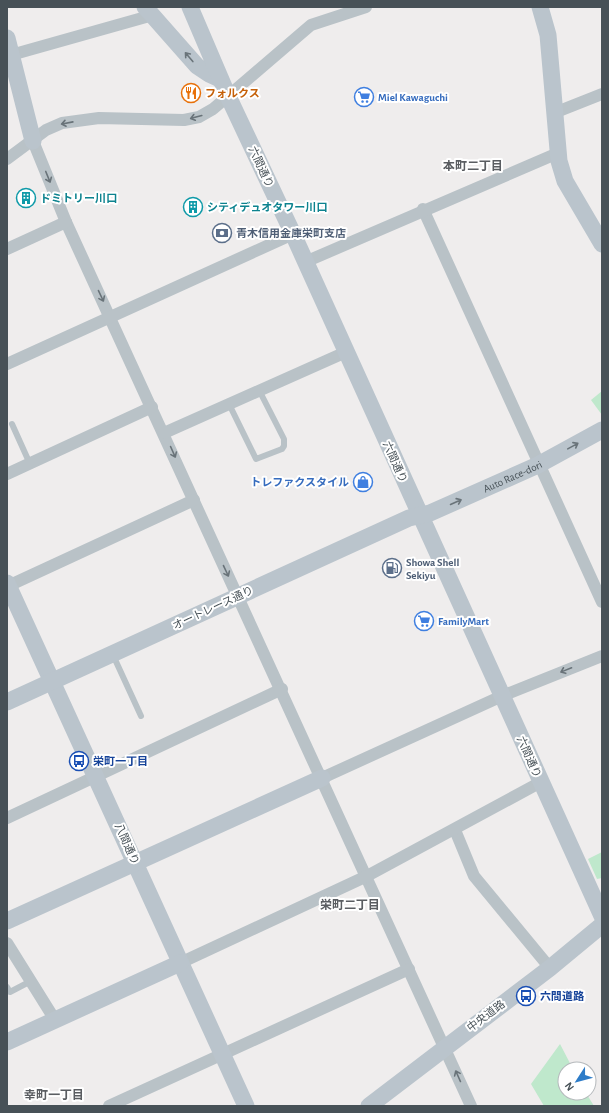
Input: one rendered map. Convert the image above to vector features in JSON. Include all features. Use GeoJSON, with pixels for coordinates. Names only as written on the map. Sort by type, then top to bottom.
{"type":"FeatureCollection","features":[{"type":"Feature","properties":{"kind":"street","name":"六間通り"},"geometry":{"type":"LineString","coordinates":[[190,7],[220,79],[293,234],[602,916]]}},
{"type":"Feature","properties":{"kind":"street"},"geometry":{"type":"LineString","coordinates":[[7,160],[34,141],[46,130],[62,123],[99,118],[184,120],[199,117],[213,109],[311,25],[366,7]]}},
{"type":"Feature","properties":{"kind":"street"},"geometry":{"type":"LineString","coordinates":[[540,7],[548,35],[558,153],[565,181],[602,244]]}},
{"type":"Feature","properties":{"kind":"street"},"geometry":{"type":"LineString","coordinates":[[220,79],[197,66],[149,11],[9,48],[34,141],[66,222],[368,876],[471,1106]]}},
{"type":"Feature","properties":{"kind":"street"},"geometry":{"type":"LineString","coordinates":[[554,113],[602,94]]}},
{"type":"Feature","properties":{"kind":"street"},"geometry":{"type":"LineString","coordinates":[[305,262],[423,209],[558,153]]}},
{"type":"Feature","properties":{"kind":"street"},"geometry":{"type":"LineString","coordinates":[[423,209],[538,465],[602,602]]}},
{"type":"Feature","properties":{"kind":"street"},"geometry":{"type":"LineString","coordinates":[[7,249],[66,222]]}},
{"type":"Feature","properties":{"kind":"street"},"geometry":{"type":"LineString","coordinates":[[7,364],[293,234]]}},
{"type":"Feature","properties":{"kind":"street"},"geometry":{"type":"LineString","coordinates":[[164,433],[346,352]]}},
{"type":"Feature","properties":{"kind":"street"},"geometry":{"type":"LineString","coordinates":[[7,474],[152,407]]}},
{"type":"Feature","properties":{"kind":"street","name":"Auto Race-dori"},"geometry":{"type":"LineString","coordinates":[[420,516],[430,513],[538,465],[602,430]]}},
{"type":"Feature","properties":{"kind":"street"},"geometry":{"type":"LineString","coordinates":[[7,585],[194,500]]}},
{"type":"Feature","properties":{"kind":"street","name":"オートレース通り"},"geometry":{"type":"LineString","coordinates":[[7,702],[409,518],[420,516]]}},
{"type":"Feature","properties":{"kind":"street","name":"八間通り"},"geometry":{"type":"LineString","coordinates":[[7,585],[246,1106]]}},
{"type":"Feature","properties":{"kind":"street"},"geometry":{"type":"LineString","coordinates":[[7,921],[136,864],[502,696],[602,656]]}},
{"type":"Feature","properties":{"kind":"street"},"geometry":{"type":"LineString","coordinates":[[7,818],[282,689]]}},
{"type":"Feature","properties":{"kind":"street"},"geometry":{"type":"LineString","coordinates":[[7,1042],[368,876],[541,782]]}},
{"type":"Feature","properties":{"kind":"street"},"geometry":{"type":"LineString","coordinates":[[455,830],[474,876],[550,968]]}},
{"type":"Feature","properties":{"kind":"street","name":"中央道路"},"geometry":{"type":"LineString","coordinates":[[369,1106],[550,968],[602,925]]}},
{"type":"Feature","properties":{"kind":"street"},"geometry":{"type":"LineString","coordinates":[[7,943],[55,1020]]}},
{"type":"Feature","properties":{"kind":"street"},"geometry":{"type":"LineString","coordinates":[[110,1106],[409,969]]}},
{"type":"Feature","properties":{"kind":"lane"},"geometry":{"type":"LineString","coordinates":[[229,404],[256,459],[282,449],[284,446],[284,439],[259,390]]}},
{"type":"Feature","properties":{"kind":"lane"},"geometry":{"type":"LineString","coordinates":[[12,424],[30,464]]}},
{"type":"Feature","properties":{"kind":"lane"},"geometry":{"type":"LineString","coordinates":[[112,654],[141,716]]}},
{"type":"Feature","properties":{"kind":"lane"},"geometry":{"type":"LineString","coordinates":[[7,988],[10,992],[31,981]]}},
{"type":"Feature","properties":{"kind":"green space"},"geometry":{"type":"Polygon","coordinates":[[[602,391],[602,415],[591,400],[602,391]]]}},
{"type":"Feature","properties":{"kind":"green space"},"geometry":{"type":"Polygon","coordinates":[[[602,852],[602,878],[597,879],[588,859],[602,852]]]}},
{"type":"Feature","properties":{"kind":"green space"},"geometry":{"type":"Polygon","coordinates":[[[560,1044],[569,1061],[557,1061],[557,1101],[591,1101],[594,1106],[544,1106],[531,1084],[560,1044]]]}},
{"type":"Feature","properties":{"kind":"place","name":"フォルクス"},"geometry":{"type":"Point","coordinates":[191,93]}},
{"type":"Feature","properties":{"kind":"place","name":"Miel Kawaguchi"},"geometry":{"type":"Point","coordinates":[364,97]}},
{"type":"Feature","properties":{"kind":"place","name":"ドミトリー川口"},"geometry":{"type":"Point","coordinates":[26,198]}},
{"type":"Feature","properties":{"kind":"place","name":"シティデュオタワー川口"},"geometry":{"type":"Point","coordinates":[193,207]}},
{"type":"Feature","properties":{"kind":"place","name":"青木信用金庫栄町支店"},"geometry":{"type":"Point","coordinates":[222,233]}},
{"type":"Feature","properties":{"kind":"place","name":"トレファクスタイル"},"geometry":{"type":"Point","coordinates":[363,482]}},
{"type":"Feature","properties":{"kind":"place","name":"Showa Shell Sekiyu"},"geometry":{"type":"Point","coordinates":[392,568]}},
{"type":"Feature","properties":{"kind":"place","name":"FamilyMart"},"geometry":{"type":"Point","coordinates":[424,621]}},
{"type":"Feature","properties":{"kind":"place","name":"栄町一丁目"},"geometry":{"type":"Point","coordinates":[79,761]}},
{"type":"Feature","properties":{"kind":"place","name":"六間道路"},"geometry":{"type":"Point","coordinates":[526,996]}},
{"type":"Feature","properties":{"kind":"district","name":"本町二丁目"},"geometry":{"type":"Point","coordinates":[473,166]}},
{"type":"Feature","properties":{"kind":"district","name":"栄町二丁目"},"geometry":{"type":"Point","coordinates":[350,905]}},
{"type":"Feature","properties":{"kind":"district","name":"幸町一丁目"},"geometry":{"type":"Point","coordinates":[54,1095]}}]}
